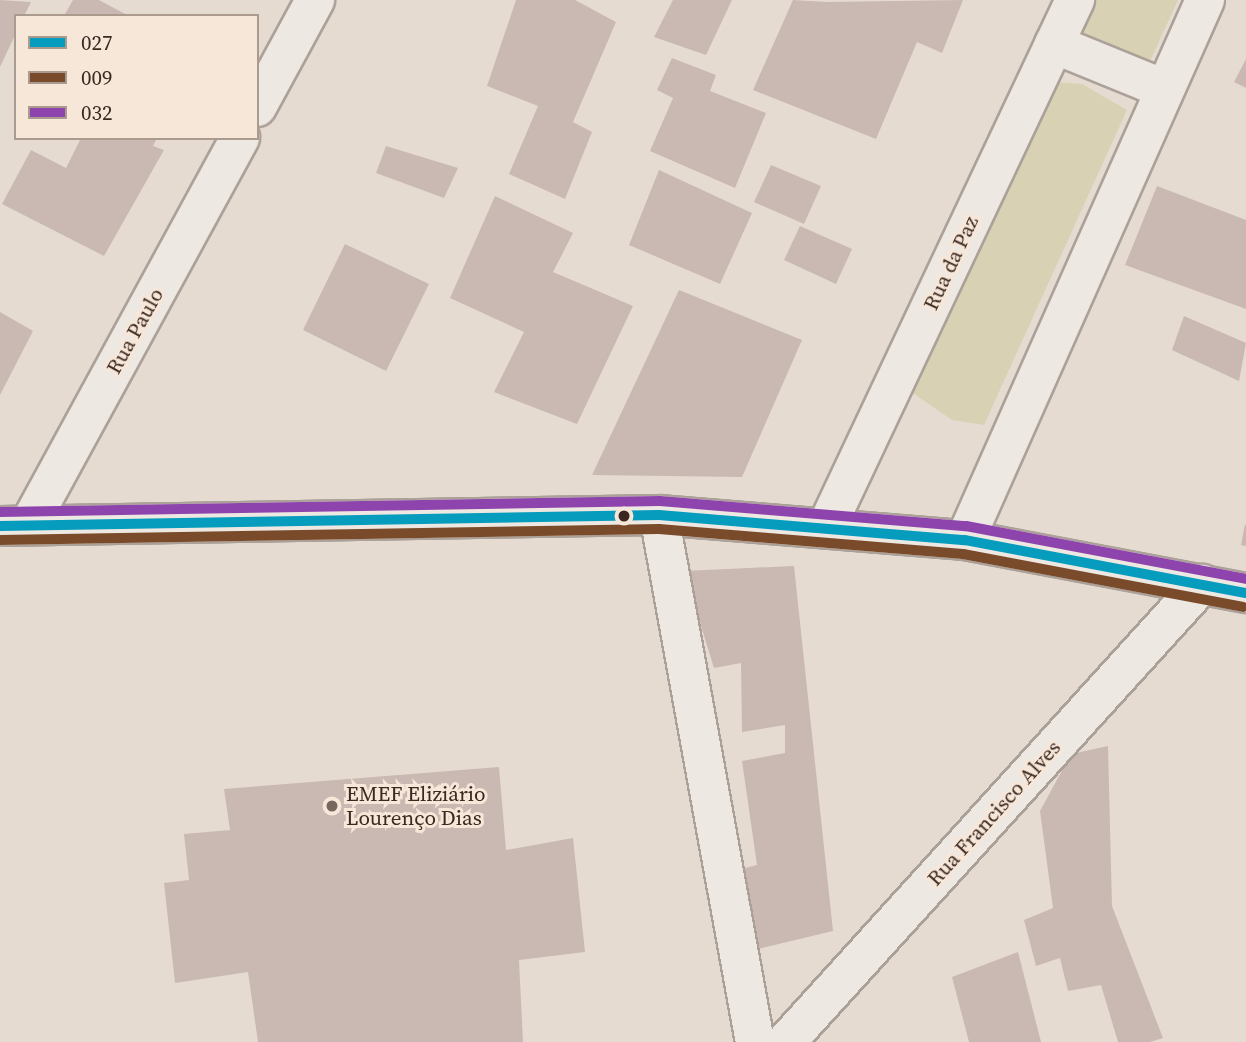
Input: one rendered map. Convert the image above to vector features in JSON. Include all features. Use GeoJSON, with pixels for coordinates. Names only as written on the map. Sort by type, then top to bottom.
{"type":"FeatureCollection","features":[{"type":"Feature","properties":{"kind":"street"},"geometry":{"type":"LineString","coordinates":[[259,103],[315,0]]}},
{"type":"Feature","properties":{"kind":"street","name":"Rua da Paz"},"geometry":{"type":"LineString","coordinates":[[827,526],[1075,0]]}},
{"type":"Feature","properties":{"kind":"street"},"geometry":{"type":"LineString","coordinates":[[965,540],[1205,0]]}},
{"type":"Feature","properties":{"kind":"street"},"geometry":{"type":"LineString","coordinates":[[1054,44],[1164,89]]}},
{"type":"Feature","properties":{"kind":"street","name":"Rua Paulo"},"geometry":{"type":"LineString","coordinates":[[15,524],[239,140]]}},
{"type":"Feature","properties":{"kind":"street"},"geometry":{"type":"LineString","coordinates":[[659,515],[755,1042]]}},
{"type":"Feature","properties":{"kind":"street"},"geometry":{"type":"LineString","coordinates":[[15,524],[659,515],[827,526],[965,540],[1246,593]]}},
{"type":"Feature","properties":{"kind":"street","name":"Rua Francisco Alves"},"geometry":{"type":"LineString","coordinates":[[786,1042],[1202,584]]}},
{"type":"Feature","properties":{"kind":"shaded area"},"geometry":{"type":"Polygon","coordinates":[[[1095,0],[1178,0],[1150,61],[1097,50],[1081,31],[1095,0]]]}},
{"type":"Feature","properties":{"kind":"shaded area"},"geometry":{"type":"Polygon","coordinates":[[[1055,82],[1082,84],[1127,110],[984,425],[952,420],[910,391],[1055,82]]]}},
{"type":"Feature","properties":{"kind":"building"},"geometry":{"type":"Polygon","coordinates":[[[0,0],[31,2],[25,14],[14,14],[14,37],[0,67],[0,0]]]}},
{"type":"Feature","properties":{"kind":"building"},"geometry":{"type":"Polygon","coordinates":[[[73,0],[99,0],[125,14],[65,14],[73,0]]]}},
{"type":"Feature","properties":{"kind":"building"},"geometry":{"type":"Polygon","coordinates":[[[516,0],[575,0],[616,22],[573,122],[592,132],[565,199],[509,174],[538,106],[487,86],[516,0]]]}},
{"type":"Feature","properties":{"kind":"building"},"geometry":{"type":"Polygon","coordinates":[[[673,0],[732,0],[706,55],[654,37],[673,0]]]}},
{"type":"Feature","properties":{"kind":"building"},"geometry":{"type":"Polygon","coordinates":[[[793,0],[963,0],[942,53],[917,42],[876,139],[753,90],[793,0]]]}},
{"type":"Feature","properties":{"kind":"building"},"geometry":{"type":"Polygon","coordinates":[[[672,58],[716,75],[710,91],[766,113],[735,188],[650,151],[673,98],[657,90],[672,58]]]}},
{"type":"Feature","properties":{"kind":"building"},"geometry":{"type":"Polygon","coordinates":[[[1246,59],[1246,88],[1234,82],[1246,59]]]}},
{"type":"Feature","properties":{"kind":"building"},"geometry":{"type":"Polygon","coordinates":[[[80,140],[156,140],[153,146],[164,150],[104,256],[2,204],[31,150],[66,168],[80,140]]]}},
{"type":"Feature","properties":{"kind":"building"},"geometry":{"type":"Polygon","coordinates":[[[386,146],[458,168],[444,198],[376,173],[386,146]]]}},
{"type":"Feature","properties":{"kind":"building"},"geometry":{"type":"Polygon","coordinates":[[[771,165],[821,186],[804,224],[754,202],[771,165]]]}},
{"type":"Feature","properties":{"kind":"building"},"geometry":{"type":"Polygon","coordinates":[[[659,170],[752,213],[720,284],[629,245],[659,170]]]}},
{"type":"Feature","properties":{"kind":"building"},"geometry":{"type":"Polygon","coordinates":[[[1157,186],[1246,220],[1246,309],[1125,265],[1157,186]]]}},
{"type":"Feature","properties":{"kind":"building"},"geometry":{"type":"Polygon","coordinates":[[[495,196],[573,233],[553,272],[633,306],[577,424],[494,392],[524,332],[450,298],[495,196]]]}},
{"type":"Feature","properties":{"kind":"building"},"geometry":{"type":"Polygon","coordinates":[[[800,226],[852,249],[836,284],[784,260],[800,226]]]}},
{"type":"Feature","properties":{"kind":"building"},"geometry":{"type":"Polygon","coordinates":[[[345,244],[429,284],[386,371],[303,330],[345,244]]]}},
{"type":"Feature","properties":{"kind":"building"},"geometry":{"type":"Polygon","coordinates":[[[679,290],[802,340],[742,477],[592,475],[679,290]]]}},
{"type":"Feature","properties":{"kind":"building"},"geometry":{"type":"Polygon","coordinates":[[[0,312],[33,331],[0,395],[0,312]]]}},
{"type":"Feature","properties":{"kind":"building"},"geometry":{"type":"Polygon","coordinates":[[[1184,316],[1246,343],[1239,381],[1172,350],[1184,316]]]}},
{"type":"Feature","properties":{"kind":"building"},"geometry":{"type":"Polygon","coordinates":[[[1246,525],[1246,546],[1241,545],[1246,525]]]}},
{"type":"Feature","properties":{"kind":"building"},"geometry":{"type":"Polygon","coordinates":[[[794,566],[833,931],[754,950],[741,869],[757,865],[742,761],[785,753],[785,725],[742,732],[741,663],[714,668],[684,571],[794,566]]]}},
{"type":"Feature","properties":{"kind":"building"},"geometry":{"type":"Polygon","coordinates":[[[1108,746],[1112,906],[1163,1038],[1150,1042],[1118,1042],[1101,985],[1068,991],[1060,958],[1036,966],[1024,920],[1053,908],[1040,811],[1071,754],[1108,746]]]}},
{"type":"Feature","properties":{"kind":"building"},"geometry":{"type":"Polygon","coordinates":[[[499,767],[506,850],[573,838],[585,952],[519,960],[523,1042],[258,1042],[248,972],[175,983],[164,883],[189,880],[184,834],[230,830],[224,789],[499,767]]]}},
{"type":"Feature","properties":{"kind":"building"},"geometry":{"type":"Polygon","coordinates":[[[1018,952],[1041,1042],[969,1042],[952,977],[1018,952]]]}},
{"type":"Feature","properties":{"kind":"transit line","name":"032"},"geometry":{"type":"LineString","coordinates":[[0,512],[660,501],[966,526],[1246,579]]}},
{"type":"Feature","properties":{"kind":"transit line","name":"027"},"geometry":{"type":"LineString","coordinates":[[0,526],[659,515],[965,540],[1246,593]]}},
{"type":"Feature","properties":{"kind":"transit line","name":"009"},"geometry":{"type":"LineString","coordinates":[[0,540],[659,529],[963,554],[1243,607]]}},
{"type":"Feature","properties":{"kind":"place","name":"EMEF Eliziário Lourenço Dias"},"geometry":{"type":"Point","coordinates":[332,806]}}]}
